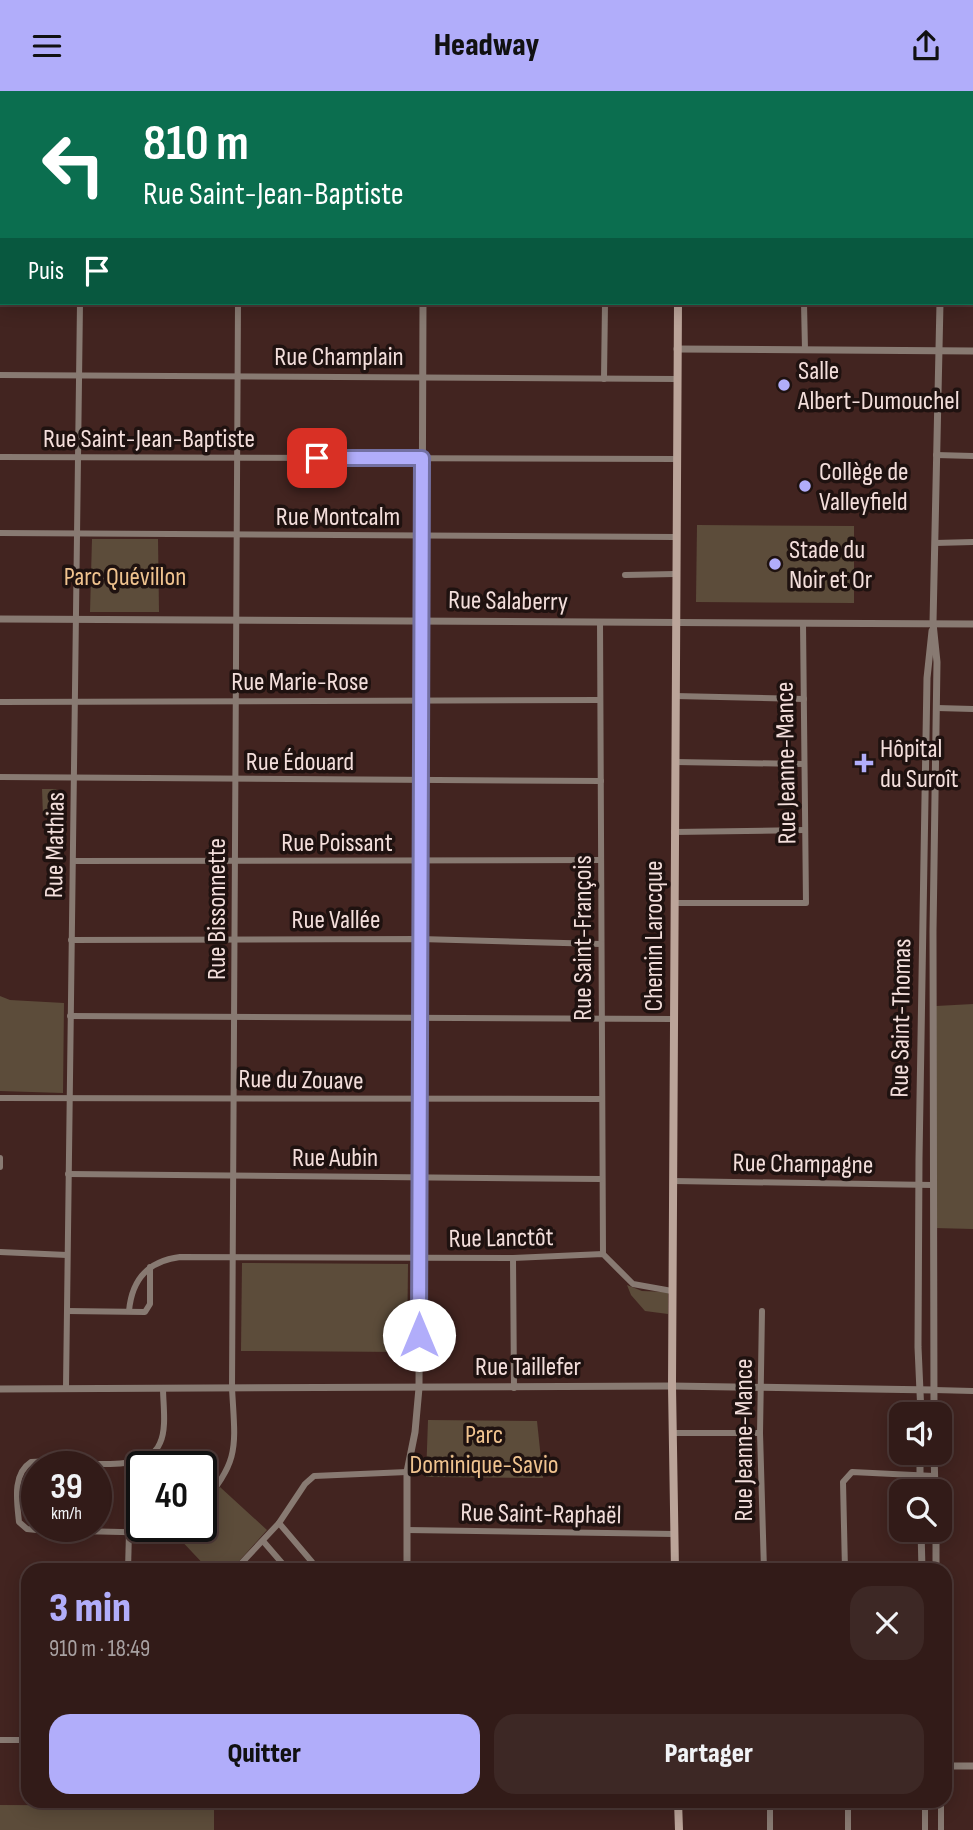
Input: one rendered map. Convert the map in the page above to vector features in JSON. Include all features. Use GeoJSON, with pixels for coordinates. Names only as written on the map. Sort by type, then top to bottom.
{"type":"FeatureCollection","features":[{"type":"Feature","properties":{"kind":"main road","name":"Chemin Larocque"},"geometry":{"type":"LineString","coordinates":[[675,1563],[672,1290],[678,305]]}},
{"type":"Feature","properties":{"kind":"main road"},"geometry":{"type":"LineString","coordinates":[[678,1808],[679,1830]]}},
{"type":"Feature","properties":{"kind":"street","name":"Rue Mathias"},"geometry":{"type":"LineString","coordinates":[[66,1388],[80,305]]}},
{"type":"Feature","properties":{"kind":"street","name":"Rue Bissonnette"},"geometry":{"type":"LineString","coordinates":[[217,1485],[228,1472],[234,1454],[232,1388],[238,305]]}},
{"type":"Feature","properties":{"kind":"street"},"geometry":{"type":"LineString","coordinates":[[407,1563],[407,1472],[415,1432],[419,1388],[423,305]]}},
{"type":"Feature","properties":{"kind":"street"},"geometry":{"type":"LineString","coordinates":[[604,379],[605,305]]}},
{"type":"Feature","properties":{"kind":"street"},"geometry":{"type":"LineString","coordinates":[[804,305],[805,350]]}},
{"type":"Feature","properties":{"kind":"street","name":"Rue Saint-Thomas"},"geometry":{"type":"LineString","coordinates":[[934,1402],[932,1185],[937,708],[933,623],[940,305]]}},
{"type":"Feature","properties":{"kind":"street"},"geometry":{"type":"LineString","coordinates":[[677,349],[973,351]]}},
{"type":"Feature","properties":{"kind":"street","name":"Rue Champlain"},"geometry":{"type":"LineString","coordinates":[[0,375],[677,379]]}},
{"type":"Feature","properties":{"kind":"street"},"geometry":{"type":"LineString","coordinates":[[936,455],[973,456]]}},
{"type":"Feature","properties":{"kind":"street","name":"Rue Saint-Jean-Baptiste"},"geometry":{"type":"LineString","coordinates":[[0,457],[676,459]]}},
{"type":"Feature","properties":{"kind":"street","name":"Rue Montcalm"},"geometry":{"type":"LineString","coordinates":[[0,533],[676,537]]}},
{"type":"Feature","properties":{"kind":"street"},"geometry":{"type":"LineString","coordinates":[[935,543],[973,542]]}},
{"type":"Feature","properties":{"kind":"street"},"geometry":{"type":"LineString","coordinates":[[625,575],[675,573]]}},
{"type":"Feature","properties":{"kind":"street","name":"Rue Salaberry"},"geometry":{"type":"LineString","coordinates":[[0,619],[973,624]]}},
{"type":"Feature","properties":{"kind":"street","name":"Rue Saint-François"},"geometry":{"type":"LineString","coordinates":[[600,622],[603,1254]]}},
{"type":"Feature","properties":{"kind":"street","name":"Rue Jeanne-Mance"},"geometry":{"type":"LineString","coordinates":[[674,904],[806,903],[803,623]]}},
{"type":"Feature","properties":{"kind":"street","name":"Rue Saint-Thomas"},"geometry":{"type":"LineString","coordinates":[[920,1402],[920,1185],[927,678],[933,623]]}},
{"type":"Feature","properties":{"kind":"street"},"geometry":{"type":"LineString","coordinates":[[675,696],[804,699]]}},
{"type":"Feature","properties":{"kind":"street","name":"Rue Marie-Rose"},"geometry":{"type":"LineString","coordinates":[[0,702],[600,700]]}},
{"type":"Feature","properties":{"kind":"street"},"geometry":{"type":"LineString","coordinates":[[937,708],[973,709]]}},
{"type":"Feature","properties":{"kind":"street"},"geometry":{"type":"LineString","coordinates":[[675,762],[804,764]]}},
{"type":"Feature","properties":{"kind":"street","name":"Rue Édouard"},"geometry":{"type":"LineString","coordinates":[[0,777],[601,781]]}},
{"type":"Feature","properties":{"kind":"street"},"geometry":{"type":"LineString","coordinates":[[674,832],[805,830]]}},
{"type":"Feature","properties":{"kind":"street","name":"Rue Poissant"},"geometry":{"type":"LineString","coordinates":[[73,861],[601,860]]}},
{"type":"Feature","properties":{"kind":"street","name":"Rue Vallée"},"geometry":{"type":"LineString","coordinates":[[71,940],[421,939],[601,944]]}},
{"type":"Feature","properties":{"kind":"street"},"geometry":{"type":"LineString","coordinates":[[922,1006],[933,1007]]}},
{"type":"Feature","properties":{"kind":"street"},"geometry":{"type":"LineString","coordinates":[[71,1016],[234,1019],[673,1019]]}},
{"type":"Feature","properties":{"kind":"street","name":"Rue du Zouave"},"geometry":{"type":"LineString","coordinates":[[0,1098],[601,1099]]}},
{"type":"Feature","properties":{"kind":"street"},"geometry":{"type":"LineString","coordinates":[[0,1158],[0,1167]]}},
{"type":"Feature","properties":{"kind":"street","name":"Rue Aubin"},"geometry":{"type":"LineString","coordinates":[[68,1174],[601,1179]]}},
{"type":"Feature","properties":{"kind":"street","name":"Rue Champagne"},"geometry":{"type":"LineString","coordinates":[[673,1181],[932,1185]]}},
{"type":"Feature","properties":{"kind":"street"},"geometry":{"type":"LineString","coordinates":[[0,1252],[67,1255]]}},
{"type":"Feature","properties":{"kind":"street"},"geometry":{"type":"LineString","coordinates":[[603,1254],[633,1285],[672,1290]]}},
{"type":"Feature","properties":{"kind":"street","name":"Rue Lanctôt"},"geometry":{"type":"LineString","coordinates":[[150,1266],[160,1260],[180,1257],[513,1258],[603,1254]]}},
{"type":"Feature","properties":{"kind":"street"},"geometry":{"type":"LineString","coordinates":[[513,1258],[514,1388]]}},
{"type":"Feature","properties":{"kind":"street"},"geometry":{"type":"LineString","coordinates":[[67,1311],[145,1312],[150,1304],[150,1266]]}},
{"type":"Feature","properties":{"kind":"street"},"geometry":{"type":"LineString","coordinates":[[129,1311],[130,1300],[150,1266]]}},
{"type":"Feature","properties":{"kind":"street","name":"Rue Jeanne-Mance"},"geometry":{"type":"LineString","coordinates":[[762,1311],[760,1433],[764,1563]]}},
{"type":"Feature","properties":{"kind":"street","name":"Rue Taillefer"},"geometry":{"type":"LineString","coordinates":[[0,1389],[672,1386],[973,1391]]}},
{"type":"Feature","properties":{"kind":"street"},"geometry":{"type":"LineString","coordinates":[[155,1451],[162,1437],[163,1388]]}},
{"type":"Feature","properties":{"kind":"street"},"geometry":{"type":"LineString","coordinates":[[673,1433],[760,1433]]}},
{"type":"Feature","properties":{"kind":"street"},"geometry":{"type":"LineString","coordinates":[[126,1462],[31,1462],[20,1474],[18,1511],[21,1526],[37,1530],[126,1532]]}},
{"type":"Feature","properties":{"kind":"street"},"geometry":{"type":"LineString","coordinates":[[920,1465],[920,1479]]}},
{"type":"Feature","properties":{"kind":"street"},"geometry":{"type":"LineString","coordinates":[[934,1465],[934,1479]]}},
{"type":"Feature","properties":{"kind":"street"},"geometry":{"type":"LineString","coordinates":[[242,1563],[279,1523],[305,1484],[314,1476],[407,1472]]}},
{"type":"Feature","properties":{"kind":"street"},"geometry":{"type":"LineString","coordinates":[[845,1563],[844,1482],[852,1472],[934,1476]]}},
{"type":"Feature","properties":{"kind":"street"},"geometry":{"type":"LineString","coordinates":[[279,1523],[312,1563]]}},
{"type":"Feature","properties":{"kind":"street","name":"Rue Saint-Raphaël"},"geometry":{"type":"LineString","coordinates":[[407,1530],[674,1534]]}},
{"type":"Feature","properties":{"kind":"street"},"geometry":{"type":"LineString","coordinates":[[262,1541],[282,1563]]}},
{"type":"Feature","properties":{"kind":"street"},"geometry":{"type":"LineString","coordinates":[[128,1563],[129,1542]]}},
{"type":"Feature","properties":{"kind":"street"},"geometry":{"type":"LineString","coordinates":[[921,1542],[922,1563]]}},
{"type":"Feature","properties":{"kind":"street"},"geometry":{"type":"LineString","coordinates":[[936,1542],[936,1563]]}},
{"type":"Feature","properties":{"kind":"street"},"geometry":{"type":"LineString","coordinates":[[0,1740],[21,1740]]}},
{"type":"Feature","properties":{"kind":"street"},"geometry":{"type":"LineString","coordinates":[[952,1766],[973,1766]]}},
{"type":"Feature","properties":{"kind":"street"},"geometry":{"type":"LineString","coordinates":[[769,1808],[770,1830]]}},
{"type":"Feature","properties":{"kind":"street"},"geometry":{"type":"LineString","coordinates":[[848,1808],[848,1830]]}},
{"type":"Feature","properties":{"kind":"street"},"geometry":{"type":"LineString","coordinates":[[925,1808],[925,1830]]}},
{"type":"Feature","properties":{"kind":"street"},"geometry":{"type":"LineString","coordinates":[[941,1808],[941,1830]]}},
{"type":"Feature","properties":{"kind":"green space","name":"Stade du Noir et Or"},"geometry":{"type":"Polygon","coordinates":[[[697,525],[854,526],[854,603],[696,602],[697,525]]]}},
{"type":"Feature","properties":{"kind":"green space","name":"Parc Quévillon"},"geometry":{"type":"Polygon","coordinates":[[[92,539],[158,539],[159,612],[90,612],[92,539]]]}},
{"type":"Feature","properties":{"kind":"green space"},"geometry":{"type":"Polygon","coordinates":[[[42,789],[61,792],[63,815],[43,816],[42,789]]]}},
{"type":"Feature","properties":{"kind":"green space"},"geometry":{"type":"Polygon","coordinates":[[[0,996],[10,1000],[64,1003],[63,1093],[0,1091],[0,996]]]}},
{"type":"Feature","properties":{"kind":"green space"},"geometry":{"type":"Polygon","coordinates":[[[973,1004],[973,1229],[934,1228],[936,1006],[973,1004]]]}},
{"type":"Feature","properties":{"kind":"green space"},"geometry":{"type":"Polygon","coordinates":[[[242,1263],[408,1264],[407,1352],[241,1351],[242,1263]]]}},
{"type":"Feature","properties":{"kind":"green space"},"geometry":{"type":"Polygon","coordinates":[[[627,1285],[642,1291],[668,1292],[668,1314],[645,1311],[631,1295],[627,1285]]]}},
{"type":"Feature","properties":{"kind":"green space","name":"Parc Dominique-Savio"},"geometry":{"type":"Polygon","coordinates":[[[428,1420],[537,1421],[543,1478],[426,1477],[428,1420]]]}},
{"type":"Feature","properties":{"kind":"green space"},"geometry":{"type":"Polygon","coordinates":[[[220,1487],[267,1530],[237,1563],[202,1563],[183,1542],[217,1542],[217,1490],[220,1487]]]}},
{"type":"Feature","properties":{"kind":"green space"},"geometry":{"type":"Polygon","coordinates":[[[0,1805],[21,1805],[21,1808],[214,1808],[214,1830],[0,1830],[0,1805]]]}},
{"type":"Feature","properties":{"kind":"place","name":"Salle Albert-Dumouchel"},"geometry":{"type":"Point","coordinates":[784,385]}},
{"type":"Feature","properties":{"kind":"place","name":"Collège de Valleyfield"},"geometry":{"type":"Point","coordinates":[805,486]}},
{"type":"Feature","properties":{"kind":"place","name":"Stade du Noir et Or"},"geometry":{"type":"Point","coordinates":[775,564]}},
{"type":"Feature","properties":{"kind":"place","name":"Hôpital du Suroît"},"geometry":{"type":"Point","coordinates":[864,763]}},
{"type":"Feature","properties":{"kind":"route"},"geometry":{"type":"LineString","coordinates":[[317,458],[422,458],[419,1335]]}}]}
